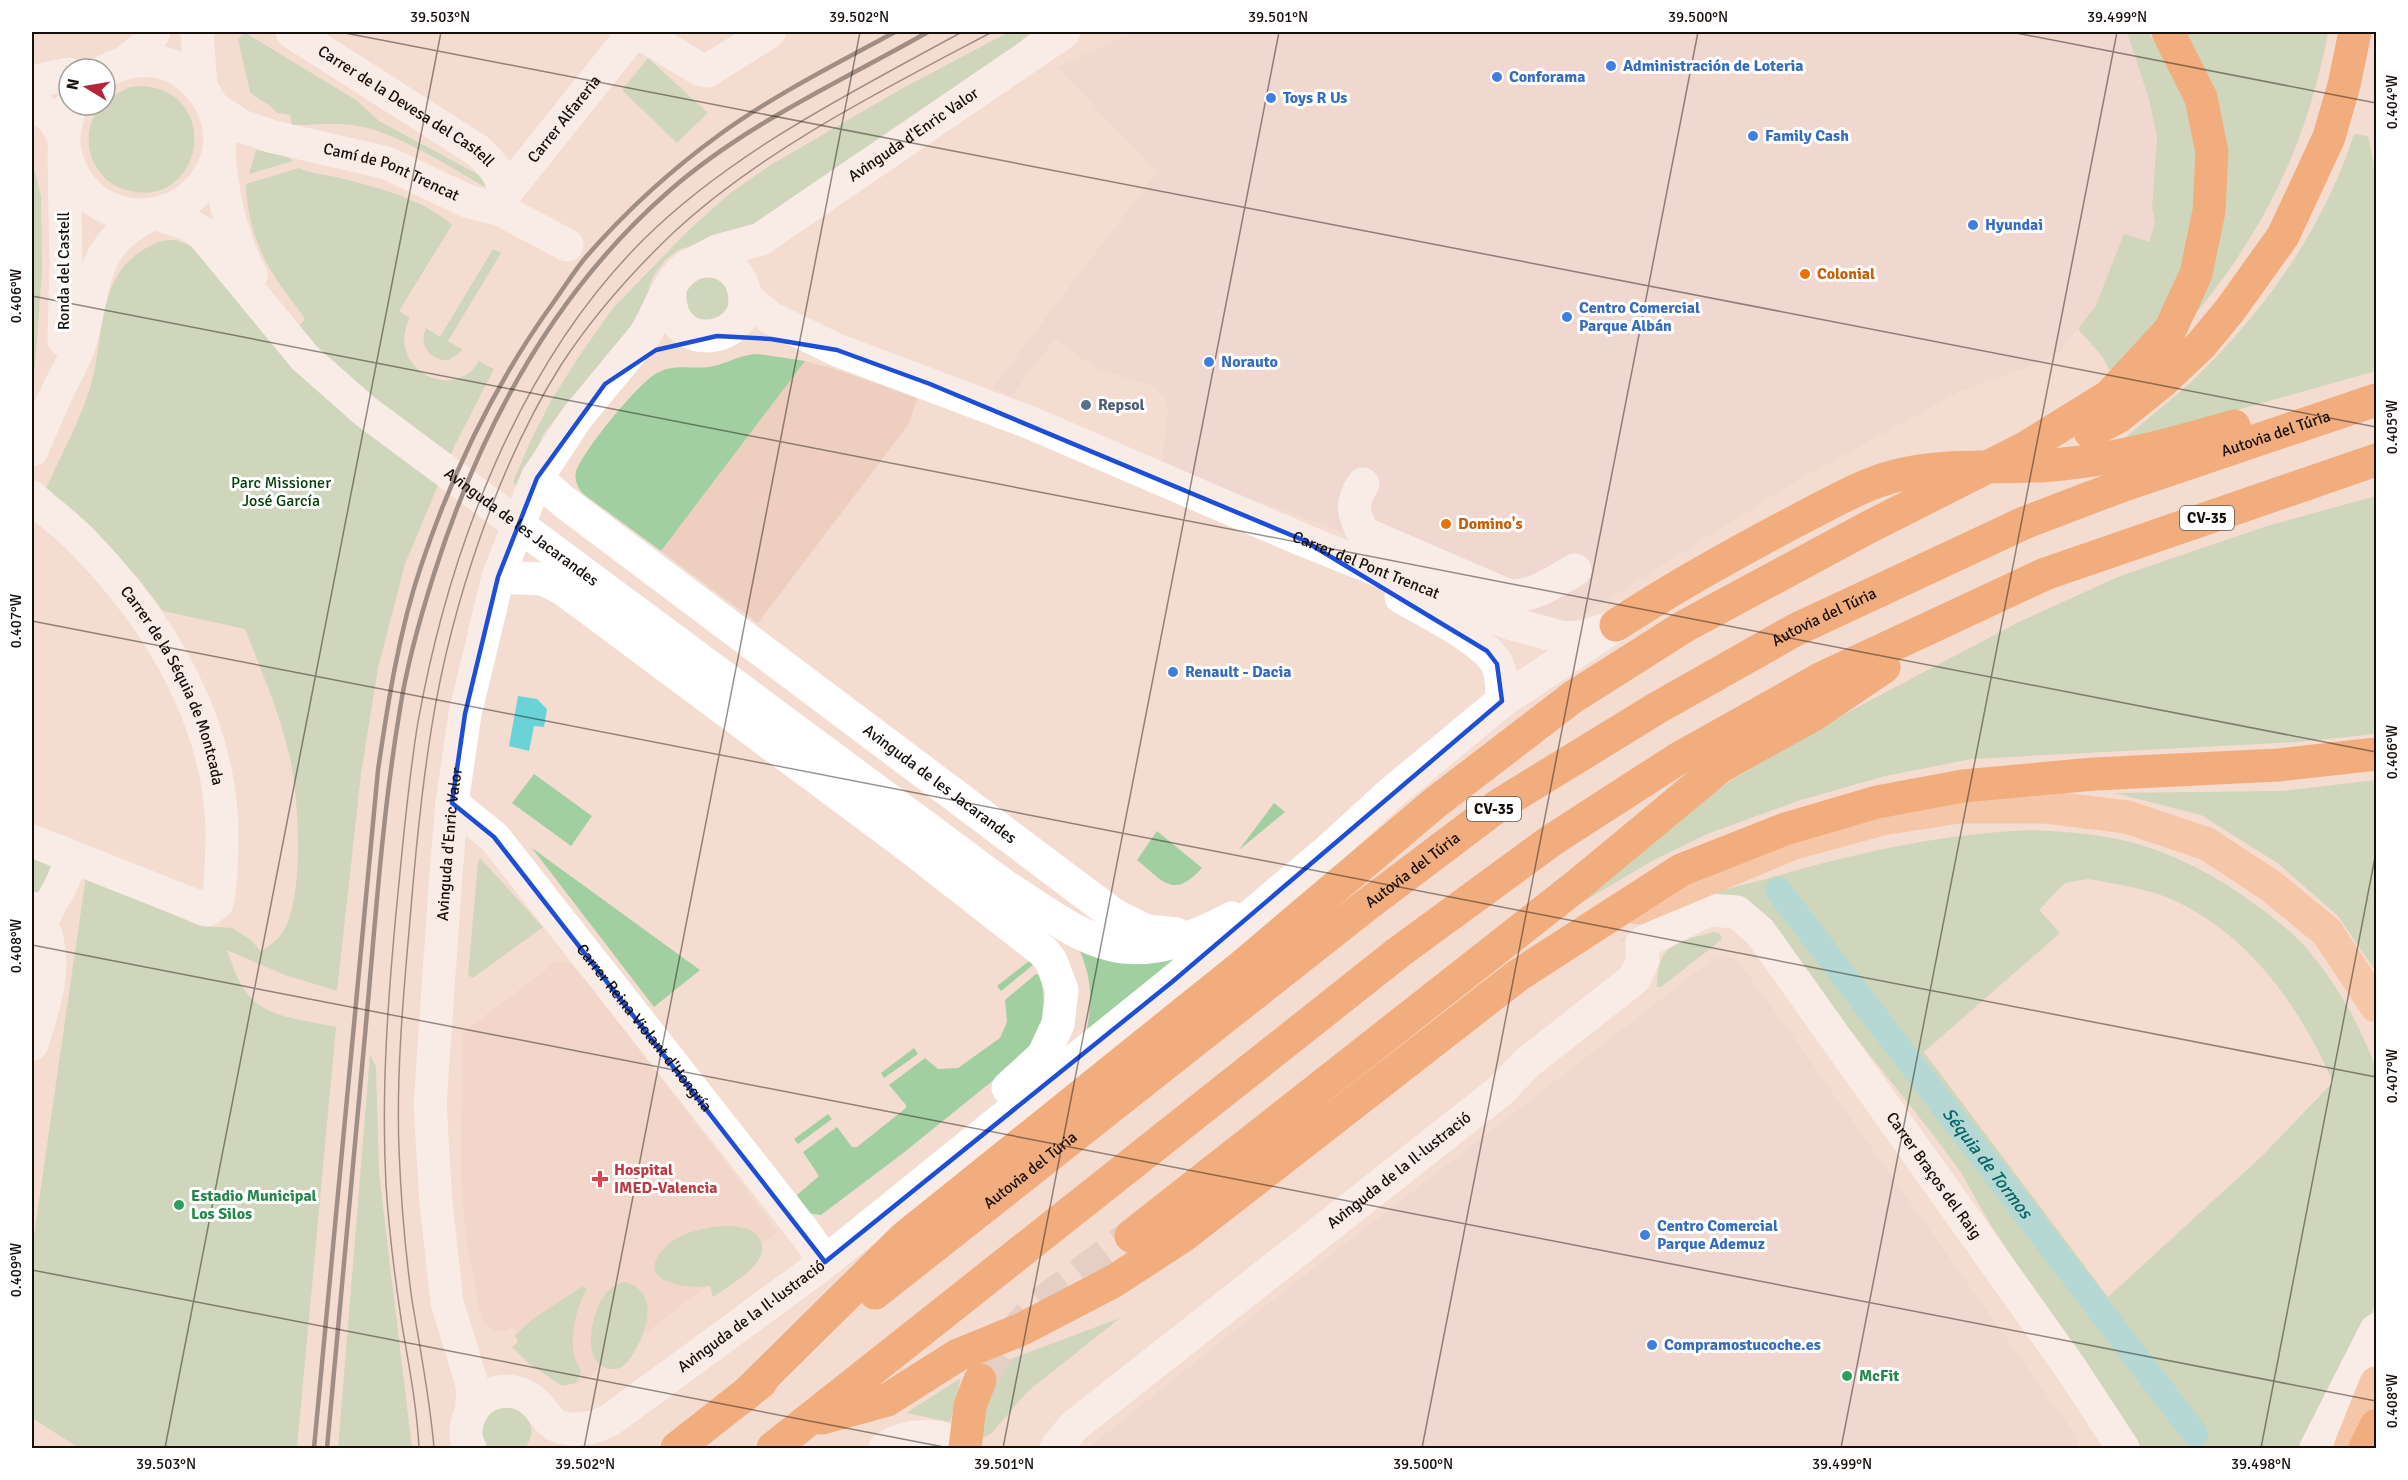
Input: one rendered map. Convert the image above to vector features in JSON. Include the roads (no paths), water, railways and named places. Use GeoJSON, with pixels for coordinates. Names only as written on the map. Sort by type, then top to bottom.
{"type":"FeatureCollection","features":[{"type":"Feature","properties":{"kind":"highway"},"geometry":{"type":"LineString","coordinates":[[744,1396],[905,1237],[1241,967],[1436,802],[1573,697],[1685,626],[1867,528],[2025,448],[2109,396],[2170,330],[2196,274],[2210,211],[2212,152],[2201,98],[2168,32]]}},
{"type":"Feature","properties":{"kind":"highway"},"geometry":{"type":"LineString","coordinates":[[1937,494],[2035,463],[2109,422],[2163,381],[2201,345],[2230,310],[2283,236],[2329,137],[2344,85],[2355,32]]}},
{"type":"Feature","properties":{"kind":"highway"},"geometry":{"type":"LineString","coordinates":[[1616,625],[1674,588],[1846,495],[1894,476],[1929,470],[2051,465],[2123,456],[2290,413],[2365,404]]}},
{"type":"Feature","properties":{"kind":"highway","name":"Autovia del Túria"},"geometry":{"type":"LineString","coordinates":[[677,1449],[1418,866],[1499,805],[1638,720],[1795,630],[2024,523],[2121,486],[2365,404]]}},
{"type":"Feature","properties":{"kind":"highway","name":"CV-35"},"geometry":{"type":"LineString","coordinates":[[773,1449],[1399,952],[1552,840],[1676,760],[1822,678],[2045,574],[2373,461]]}},
{"type":"Feature","properties":{"kind":"highway"},"geometry":{"type":"LineString","coordinates":[[1131,1236],[1580,883],[1721,766],[1814,715],[1970,609]]}},
{"type":"Feature","properties":{"kind":"highway"},"geometry":{"type":"LineString","coordinates":[[806,1423],[887,1400],[958,1355],[1022,1329],[1114,1281],[1183,1236],[1517,976],[1682,870],[1785,830],[1877,802],[1963,786],[2094,774],[2279,765],[2376,753]]}},
{"type":"Feature","properties":{"kind":"highway"},"geometry":{"type":"LineString","coordinates":[[963,1449],[970,1406],[980,1380]]}},
{"type":"Feature","properties":{"kind":"highway"},"geometry":{"type":"LineString","coordinates":[[2365,1449],[2376,1426]]}},
{"type":"Feature","properties":{"kind":"main road"},"geometry":{"type":"LineString","coordinates":[[1592,927],[1794,843],[1882,819],[1959,807],[2046,807],[2127,817],[2207,844],[2271,886],[2327,932],[2376,1006]]}},
{"type":"Feature","properties":{"kind":"main road"},"geometry":{"type":"LineString","coordinates":[[2350,1449],[2376,1383]]}},
{"type":"Feature","properties":{"kind":"street"},"geometry":{"type":"LineString","coordinates":[[117,62],[145,46],[154,32]]}},
{"type":"Feature","properties":{"kind":"street","name":"Avinguda de les Jacarandes"},"geometry":{"type":"LineString","coordinates":[[197,32],[207,97],[218,122],[222,187],[239,250],[278,327]]}},
{"type":"Feature","properties":{"kind":"street","name":"Carrer de la Devesa del Castell"},"geometry":{"type":"LineString","coordinates":[[292,32],[477,150],[494,166],[501,177],[498,201]]}},
{"type":"Feature","properties":{"kind":"street"},"geometry":{"type":"LineString","coordinates":[[636,32],[700,70],[707,71],[769,32]]}},
{"type":"Feature","properties":{"kind":"street","name":"Carrer Alfareria"},"geometry":{"type":"LineString","coordinates":[[498,201],[636,32]]}},
{"type":"Feature","properties":{"kind":"street","name":"Avinguda d'Enric Valor"},"geometry":{"type":"LineString","coordinates":[[696,262],[717,251],[761,239],[1064,32]]}},
{"type":"Feature","properties":{"kind":"street","name":"Camí de Pont Trencat"},"geometry":{"type":"LineString","coordinates":[[117,65],[149,60],[164,63],[184,72],[228,119],[274,137],[387,163],[467,201],[498,201],[567,245]]}},
{"type":"Feature","properties":{"kind":"street"},"geometry":{"type":"LineString","coordinates":[[32,82],[57,77]]}},
{"type":"Feature","properties":{"kind":"street"},"geometry":{"type":"LineString","coordinates":[[32,103],[54,119],[64,142]]}},
{"type":"Feature","properties":{"kind":"street","name":"Ronda del Castell"},"geometry":{"type":"LineString","coordinates":[[56,394],[66,327],[64,142],[69,117]]}},
{"type":"Feature","properties":{"kind":"street","name":"Avinguda de les Jacarandes"},"geometry":{"type":"LineString","coordinates":[[64,142],[69,167],[79,185],[94,200],[113,211],[133,216],[153,215],[188,224],[201,232],[305,358],[365,411],[1006,887],[1077,930],[1110,945],[1141,948],[1193,936]]}},
{"type":"Feature","properties":{"kind":"street","name":"Ronda del Castell"},"geometry":{"type":"LineString","coordinates":[[32,450],[56,394],[72,365],[79,346],[95,274],[106,251],[133,223],[175,209],[193,197],[207,180],[219,151]]}},
{"type":"Feature","properties":{"kind":"street"},"geometry":{"type":"LineString","coordinates":[[711,336],[736,324],[742,313],[745,293],[761,239]]}},
{"type":"Feature","properties":{"kind":"street"},"geometry":{"type":"LineString","coordinates":[[837,350],[771,339],[711,336],[685,330],[677,322],[669,302],[670,289],[684,267],[709,260],[722,263],[740,278],[745,293],[771,318],[837,350],[1031,423],[1303,540]]}},
{"type":"Feature","properties":{"kind":"street","name":"Avinguda d'Enric Valor"},"geometry":{"type":"LineString","coordinates":[[470,1449],[466,1431],[473,1394],[447,1302],[441,1257],[430,1104],[452,803],[465,714],[498,577],[537,478],[566,433],[653,323],[670,289]]}},
{"type":"Feature","properties":{"kind":"street","name":"Avinguda d'Enric Valor"},"geometry":{"type":"LineString","coordinates":[[605,384],[656,350],[711,336]]}},
{"type":"Feature","properties":{"kind":"street","name":"Avinguda de les Jacarandes"},"geometry":{"type":"LineString","coordinates":[[537,478],[563,501],[1114,915],[1147,931],[1193,936]]}},
{"type":"Feature","properties":{"kind":"street"},"geometry":{"type":"LineString","coordinates":[[1364,484],[1354,498],[1354,516],[1363,533],[1494,590],[1512,596],[1527,593],[1545,587],[1575,570]]}},
{"type":"Feature","properties":{"kind":"street","name":"Carrer de la Séquia de Montcada"},"geometry":{"type":"LineString","coordinates":[[32,497],[79,538],[143,613],[164,642],[199,718],[214,764],[222,820],[219,897],[213,908],[207,910],[64,853]]}},
{"type":"Feature","properties":{"kind":"street","name":"Carrer del Pont Trencat"},"geometry":{"type":"LineString","coordinates":[[1303,540],[1512,624],[1535,631],[1561,637],[1580,638],[1616,625]]}},
{"type":"Feature","properties":{"kind":"street","name":"Carrer del Pont Trencat"},"geometry":{"type":"LineString","coordinates":[[1303,540],[1461,632],[1486,651],[1497,664],[1502,701]]}},
{"type":"Feature","properties":{"kind":"street","name":"Avinguda de les Jacarandes"},"geometry":{"type":"LineString","coordinates":[[498,577],[543,579],[563,589],[907,845],[1044,952],[1051,961],[1062,990],[1058,1024]]}},
{"type":"Feature","properties":{"kind":"street","name":"Avinguda de la Il·lustració"},"geometry":{"type":"LineString","coordinates":[[546,1434],[562,1428],[579,1429],[599,1426],[610,1420],[825,1262],[1172,982],[1316,861],[1390,794],[1502,701],[1616,625]]}},
{"type":"Feature","properties":{"kind":"street","name":"Carrer Reina Violant d'Hongría"},"geometry":{"type":"LineString","coordinates":[[452,803],[494,837],[805,1233],[825,1262]]}},
{"type":"Feature","properties":{"kind":"street"},"geometry":{"type":"LineString","coordinates":[[32,842],[64,853],[68,858],[67,872],[46,908],[37,915],[50,957],[50,975],[44,1008],[32,1044]]}},
{"type":"Feature","properties":{"kind":"street","name":"Avinguda de la Il·lustració"},"geometry":{"type":"LineString","coordinates":[[1193,936],[1210,930],[1260,903],[1316,861]]}},
{"type":"Feature","properties":{"kind":"street","name":"Avinguda de les Jacarandes"},"geometry":{"type":"LineString","coordinates":[[992,1126],[1056,1062],[1066,1043],[1075,1017],[1077,991],[1072,966],[1066,954],[1043,924],[1006,887]]}},
{"type":"Feature","properties":{"kind":"street","name":"Avinguda de la Il·lustració"},"geometry":{"type":"LineString","coordinates":[[1056,1449],[1074,1426],[1500,1091],[1528,1062],[1634,979],[1643,960],[1642,943],[1708,910],[1737,912]]}},
{"type":"Feature","properties":{"kind":"street","name":"Carrer Braços del Raig"},"geometry":{"type":"LineString","coordinates":[[1737,912],[1760,932],[2070,1367],[2123,1449]]}},
{"type":"Feature","properties":{"kind":"street","name":"Avinguda de la Il·lustració"},"geometry":{"type":"LineString","coordinates":[[942,1167],[969,1123],[1043,1056],[1058,1024]]}},
{"type":"Feature","properties":{"kind":"street"},"geometry":{"type":"LineString","coordinates":[[2316,1449],[2376,1330]]}},
{"type":"Feature","properties":{"kind":"street","name":"Avinguda d'Enric Valor"},"geometry":{"type":"LineString","coordinates":[[457,1336],[498,1392]]}},
{"type":"Feature","properties":{"kind":"street"},"geometry":{"type":"LineString","coordinates":[[471,1412],[480,1400],[498,1392],[512,1391],[525,1395],[536,1403],[546,1434]]}},
{"type":"Feature","properties":{"kind":"street"},"geometry":{"type":"LineString","coordinates":[[885,1449],[894,1442],[911,1437],[929,1437],[949,1441],[963,1449]]}},
{"type":"Feature","properties":{"kind":"water"},"geometry":{"type":"Polygon","coordinates":[[[518,696],[537,699],[547,709],[544,727],[534,726],[529,751],[509,746],[518,696]]]}},
{"type":"Feature","properties":{"kind":"waterway","name":"Séquia de Tormos"},"geometry":{"type":"LineString","coordinates":[[1778,890],[2195,1434]]}},
{"type":"Feature","properties":{"kind":"tunnel"},"geometry":{"type":"LineString","coordinates":[[980,1380],[998,1351],[1038,1306],[1131,1236]]}},
{"type":"Feature","properties":{"kind":"tram line"},"geometry":{"type":"LineString","coordinates":[[419,1448],[415,1402],[402,1325],[387,1203],[384,1114],[386,1044],[401,858],[418,722],[431,657],[470,527],[495,463],[525,402],[559,344],[599,290],[643,240],[715,178],[754,151],[836,101],[962,32]]}},
{"type":"Feature","properties":{"kind":"tram line"},"geometry":{"type":"LineString","coordinates":[[434,1448],[412,1300],[402,1206],[398,1120],[401,1029],[417,839],[425,771],[440,680],[464,586],[497,493],[538,405],[561,365],[614,295],[674,232],[709,202],[785,147],[868,98],[992,32]]}},
{"type":"Feature","properties":{"kind":"railway"},"geometry":{"type":"LineString","coordinates":[[314,1448],[378,770],[400,641],[413,591],[433,531],[477,429],[513,364],[577,268],[616,224],[683,162],[740,120],[806,80],[895,32]]}},
{"type":"Feature","properties":{"kind":"railway"},"geometry":{"type":"LineString","coordinates":[[327,1448],[380,861],[394,747],[406,675],[419,624],[434,574],[474,467],[525,366],[589,274],[627,231],[668,192],[729,145],[794,105],[928,32]]}},
{"type":"Feature","properties":{"kind":"place","name":"Administración de Loteria"},"geometry":{"type":"Point","coordinates":[1611,66]}},
{"type":"Feature","properties":{"kind":"place","name":"Conforama"},"geometry":{"type":"Point","coordinates":[1497,77]}},
{"type":"Feature","properties":{"kind":"place","name":"Toys R Us"},"geometry":{"type":"Point","coordinates":[1271,98]}},
{"type":"Feature","properties":{"kind":"place","name":"Family Cash"},"geometry":{"type":"Point","coordinates":[1753,136]}},
{"type":"Feature","properties":{"kind":"place","name":"Hyundai"},"geometry":{"type":"Point","coordinates":[1973,225]}},
{"type":"Feature","properties":{"kind":"place","name":"Colonial"},"geometry":{"type":"Point","coordinates":[1805,274]}},
{"type":"Feature","properties":{"kind":"place","name":"Centro Comercial Parque Albán"},"geometry":{"type":"Point","coordinates":[1567,317]}},
{"type":"Feature","properties":{"kind":"place","name":"Norauto"},"geometry":{"type":"Point","coordinates":[1209,362]}},
{"type":"Feature","properties":{"kind":"place","name":"Repsol"},"geometry":{"type":"Point","coordinates":[1086,405]}},
{"type":"Feature","properties":{"kind":"place","name":"Domino's"},"geometry":{"type":"Point","coordinates":[1446,524]}},
{"type":"Feature","properties":{"kind":"place","name":"Renault - Dacia"},"geometry":{"type":"Point","coordinates":[1173,672]}},
{"type":"Feature","properties":{"kind":"place","name":"Hospital IMED-Valencia"},"geometry":{"type":"Point","coordinates":[600,1179]}},
{"type":"Feature","properties":{"kind":"place","name":"Estadio Municipal Los Silos"},"geometry":{"type":"Point","coordinates":[179,1205]}},
{"type":"Feature","properties":{"kind":"place","name":"Centro Comercial Parque Ademuz"},"geometry":{"type":"Point","coordinates":[1645,1235]}},
{"type":"Feature","properties":{"kind":"place","name":"Compramostucoche.es"},"geometry":{"type":"Point","coordinates":[1652,1345]}},
{"type":"Feature","properties":{"kind":"place","name":"McFit"},"geometry":{"type":"Point","coordinates":[1847,1376]}},
{"type":"Feature","properties":{"kind":"park label","name":"Parc Missioner José García"},"geometry":{"type":"Point","coordinates":[281,492]}}]}
